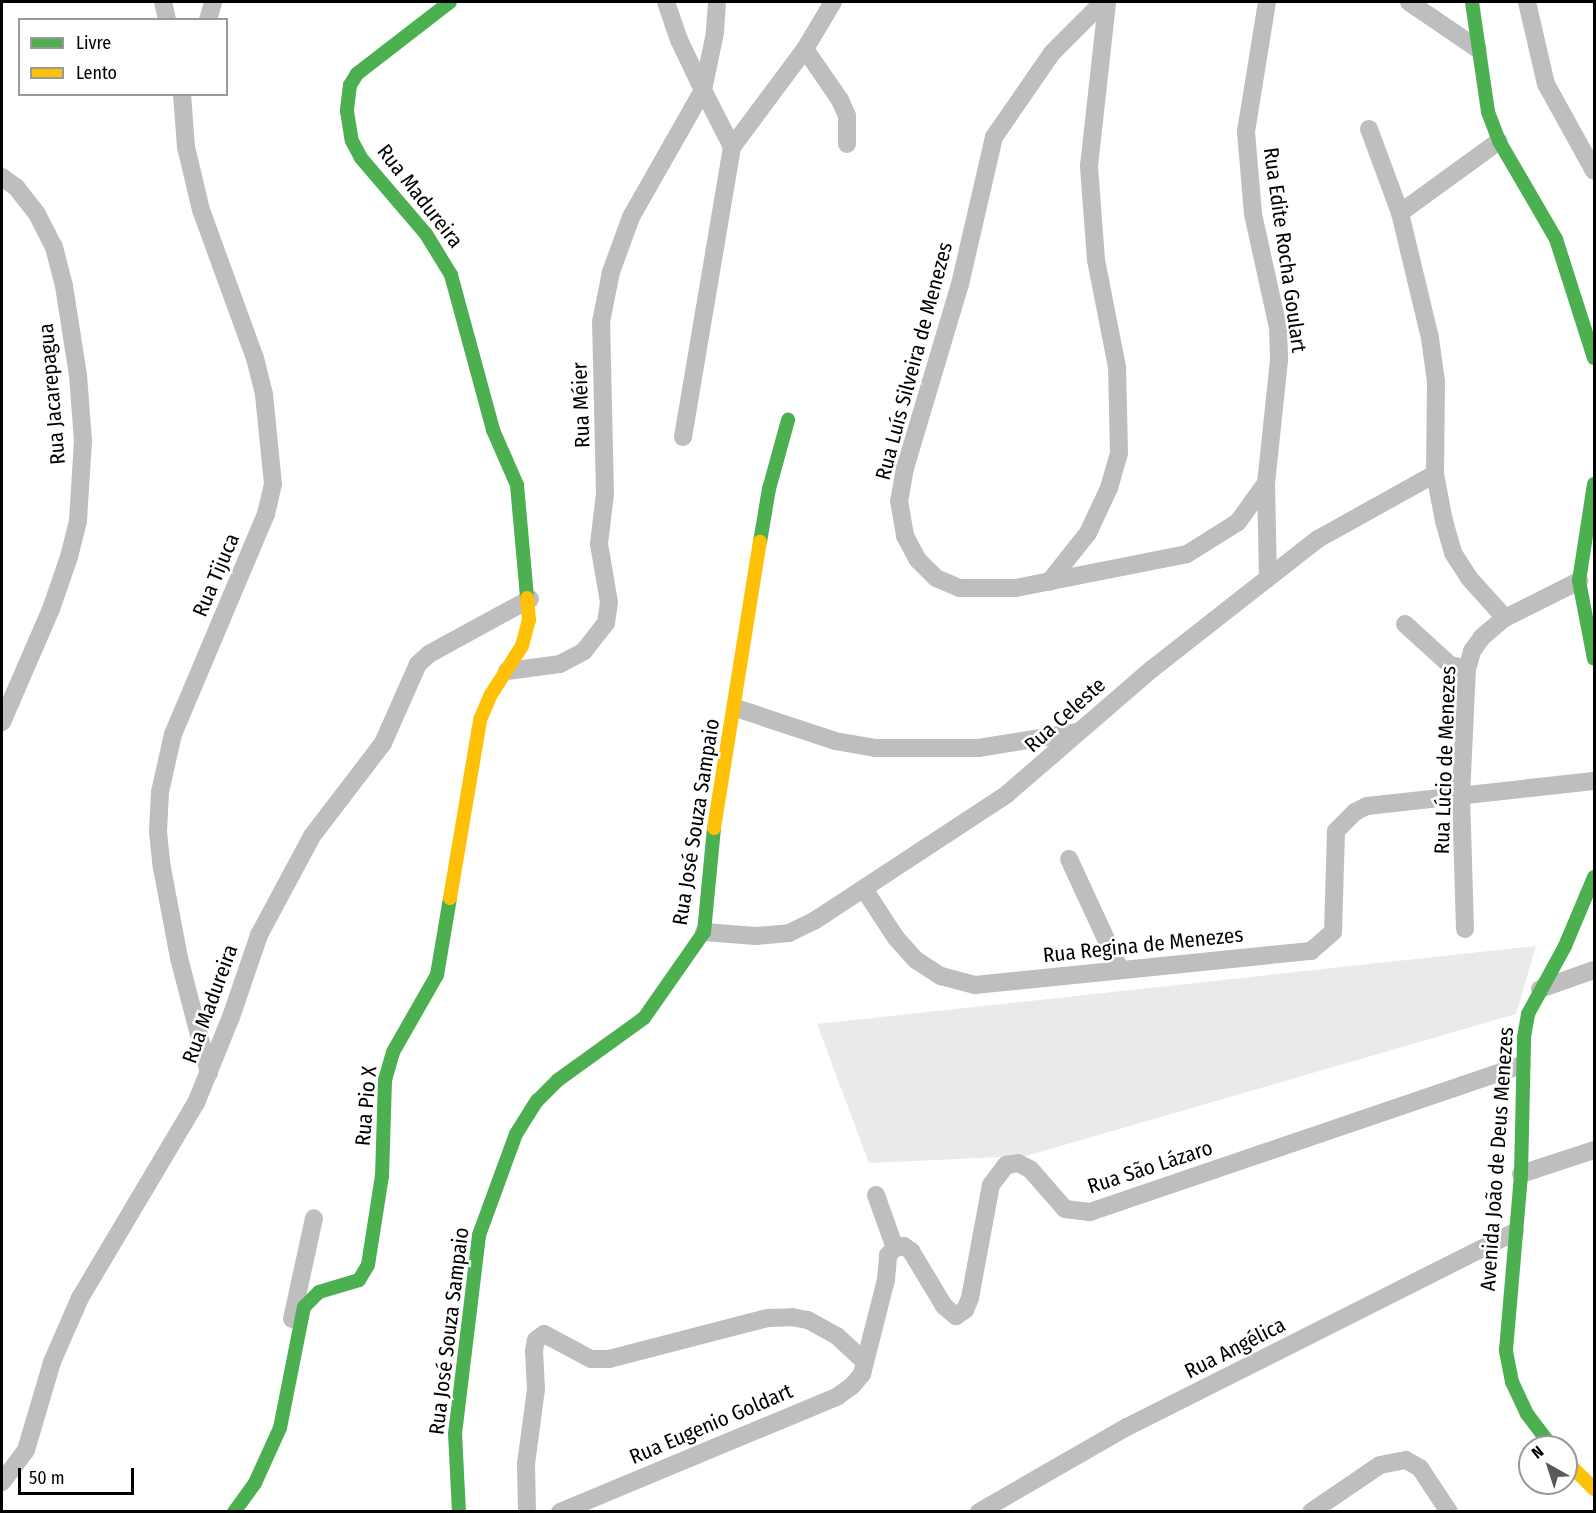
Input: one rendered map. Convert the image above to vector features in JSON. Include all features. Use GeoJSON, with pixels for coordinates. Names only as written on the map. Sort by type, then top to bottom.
{"type":"FeatureCollection","features":[{"type":"Feature","properties":{"kind":"street"},"geometry":{"type":"LineString","coordinates":[[163,2],[167,18]]}},
{"type":"Feature","properties":{"kind":"street"},"geometry":{"type":"LineString","coordinates":[[209,18],[213,2]]}},
{"type":"Feature","properties":{"kind":"street","name":"Rua Madureira"},"geometry":{"type":"LineString","coordinates":[[450,2],[357,74],[350,85],[347,111],[352,141],[361,158],[387,193],[426,234],[451,275],[493,430],[517,485],[530,599],[522,646],[507,671]]}},
{"type":"Feature","properties":{"kind":"street"},"geometry":{"type":"LineString","coordinates":[[666,2],[679,40],[732,147]]}},
{"type":"Feature","properties":{"kind":"street","name":"Rua Méier"},"geometry":{"type":"LineString","coordinates":[[507,671],[560,664],[584,651],[606,623],[609,602],[599,544],[605,494],[601,322],[611,272],[631,218],[703,90],[715,33],[717,2]]}},
{"type":"Feature","properties":{"kind":"street"},"geometry":{"type":"LineString","coordinates":[[683,437],[732,147],[805,49],[833,2]]}},
{"type":"Feature","properties":{"kind":"street"},"geometry":{"type":"LineString","coordinates":[[1049,582],[1088,533],[1109,488],[1119,453],[1117,367],[1096,260],[1089,166],[1105,2]]}},
{"type":"Feature","properties":{"kind":"street","name":"Rua Luís Silveira de Menezes"},"geometry":{"type":"LineString","coordinates":[[1105,2],[1052,53],[994,137],[960,284],[899,501],[905,536],[918,560],[936,578],[959,588],[1016,588],[1187,554],[1238,522],[1266,483]]}},
{"type":"Feature","properties":{"kind":"street","name":"Rua Edite Rocha Goulart"},"geometry":{"type":"LineString","coordinates":[[1267,2],[1246,132],[1253,214],[1278,328],[1279,360],[1266,483],[1268,578]]}},
{"type":"Feature","properties":{"kind":"street"},"geometry":{"type":"LineString","coordinates":[[1408,2],[1478,49]]}},
{"type":"Feature","properties":{"kind":"street"},"geometry":{"type":"LineString","coordinates":[[1472,2],[1488,112],[1499,141],[1556,238],[1594,358]]}},
{"type":"Feature","properties":{"kind":"street"},"geometry":{"type":"LineString","coordinates":[[1527,2],[1546,84],[1594,171]]}},
{"type":"Feature","properties":{"kind":"street"},"geometry":{"type":"LineString","coordinates":[[805,49],[840,100],[847,116],[847,144]]}},
{"type":"Feature","properties":{"kind":"street","name":"Rua Tijuca"},"geometry":{"type":"LineString","coordinates":[[182,96],[186,147],[201,210],[255,358],[264,395],[273,484],[266,514],[173,734],[160,792],[158,832],[162,868],[179,957],[209,1073]]}},
{"type":"Feature","properties":{"kind":"street"},"geometry":{"type":"LineString","coordinates":[[1369,129],[1400,213],[1430,338],[1436,382],[1435,474],[1453,553],[1469,578],[1504,618]]}},
{"type":"Feature","properties":{"kind":"street"},"geometry":{"type":"LineString","coordinates":[[1400,213],[1499,141]]}},
{"type":"Feature","properties":{"kind":"street","name":"Rua Jacarepagua"},"geometry":{"type":"LineString","coordinates":[[2,177],[16,187],[37,214],[54,247],[74,352],[82,441],[78,521],[69,557],[51,609],[2,722]]}},
{"type":"Feature","properties":{"kind":"street","name":"Rua José Souza Sampaio"},"geometry":{"type":"LineString","coordinates":[[459,1512],[455,1434],[479,1235],[516,1134],[537,1101],[558,1080],[644,1018],[704,932],[708,866],[736,708],[769,489],[788,420]]}},
{"type":"Feature","properties":{"kind":"street","name":"Rua Celeste"},"geometry":{"type":"LineString","coordinates":[[704,932],[756,936],[789,933],[864,889],[1007,794],[1077,732],[1318,539],[1435,474]]}},
{"type":"Feature","properties":{"kind":"street"},"geometry":{"type":"LineString","coordinates":[[1594,484],[1579,581],[1594,659]]}},
{"type":"Feature","properties":{"kind":"street","name":"Rua Lúcio de Menezes"},"geometry":{"type":"LineString","coordinates":[[1465,929],[1461,796],[1467,669],[1482,637],[1504,618],[1579,581]]}},
{"type":"Feature","properties":{"kind":"street","name":"Rua Madureira"},"geometry":{"type":"LineString","coordinates":[[2,1482],[26,1450],[52,1362],[80,1298],[165,1160],[209,1073],[259,935],[284,884],[312,836],[382,743],[418,664],[429,654],[530,599]]}},
{"type":"Feature","properties":{"kind":"street"},"geometry":{"type":"LineString","coordinates":[[1405,624],[1450,665],[1467,669]]}},
{"type":"Feature","properties":{"kind":"street","name":"Rua Pio X"},"geometry":{"type":"LineString","coordinates":[[234,1512],[255,1483],[280,1428],[304,1307],[310,1298],[352,1285],[368,1265],[382,1176],[385,1080],[406,1027],[437,975],[480,720],[490,696],[507,671]]}},
{"type":"Feature","properties":{"kind":"street"},"geometry":{"type":"LineString","coordinates":[[736,708],[835,741],[876,748],[978,748],[1077,732]]}},
{"type":"Feature","properties":{"kind":"street"},"geometry":{"type":"LineString","coordinates":[[1461,796],[1594,781]]}},
{"type":"Feature","properties":{"kind":"street","name":"Rua Regina de Menezes"},"geometry":{"type":"LineString","coordinates":[[864,889],[896,938],[916,960],[941,976],[975,985],[1119,967],[1311,951],[1324,943],[1333,932],[1336,831],[1355,812],[1367,806],[1461,796]]}},
{"type":"Feature","properties":{"kind":"street"},"geometry":{"type":"LineString","coordinates":[[1069,859],[1119,967]]}},
{"type":"Feature","properties":{"kind":"street","name":"Avenida João de Deus Menezes"},"geometry":{"type":"LineString","coordinates":[[1543,1435],[1527,1414],[1512,1382],[1506,1350],[1521,1174],[1522,1065],[1528,1014],[1565,946],[1594,877]]}},
{"type":"Feature","properties":{"kind":"street"},"geometry":{"type":"LineString","coordinates":[[1540,989],[1594,970]]}},
{"type":"Feature","properties":{"kind":"street","name":"Rua São Lázaro"},"geometry":{"type":"LineString","coordinates":[[894,1248],[904,1246],[911,1251],[944,1306],[956,1316],[964,1310],[969,1298],[991,1185],[1006,1165],[1018,1163],[1030,1169],[1065,1209],[1090,1212],[1522,1065]]}},
{"type":"Feature","properties":{"kind":"street"},"geometry":{"type":"LineString","coordinates":[[1521,1174],[1594,1150]]}},
{"type":"Feature","properties":{"kind":"street"},"geometry":{"type":"LineString","coordinates":[[876,1195],[894,1248]]}},
{"type":"Feature","properties":{"kind":"street"},"geometry":{"type":"LineString","coordinates":[[297,1343],[293,1314],[314,1218]]}},
{"type":"Feature","properties":{"kind":"street","name":"Rua Angélica"},"geometry":{"type":"LineString","coordinates":[[988,1510],[1126,1427],[1515,1233]]}},
{"type":"Feature","properties":{"kind":"street","name":"Rua Eugenio Goldart"},"geometry":{"type":"LineString","coordinates":[[560,1512],[838,1396],[862,1374],[886,1280],[888,1254],[894,1248]]}},
{"type":"Feature","properties":{"kind":"street"},"geometry":{"type":"LineString","coordinates":[[528,1512],[527,1449],[536,1389],[534,1351],[540,1336],[548,1335],[591,1359],[609,1359],[768,1318],[792,1317],[808,1320],[837,1336],[865,1362]]}},
{"type":"Feature","properties":{"kind":"street"},"geometry":{"type":"LineString","coordinates":[[1311,1512],[1380,1465],[1396,1460],[1420,1468],[1449,1512]]}},
{"type":"Feature","properties":{"kind":"street"},"geometry":{"type":"LineString","coordinates":[[1578,1473],[1594,1489]]}},
{"type":"Feature","properties":{"kind":"shaded area"},"geometry":{"type":"Polygon","coordinates":[[[1536,946],[1516,1014],[1026,1156],[869,1163],[817,1024],[1536,946]]]}},
{"type":"Feature","properties":{"kind":"traffic: fast"},"geometry":{"type":"LineString","coordinates":[[450,2],[357,74],[350,85],[347,111],[352,141],[361,158],[426,234],[451,275],[493,430],[517,485],[527,598]]}},
{"type":"Feature","properties":{"kind":"traffic: fast"},"geometry":{"type":"LineString","coordinates":[[1472,2],[1488,112],[1499,141],[1556,239],[1594,358]]}},
{"type":"Feature","properties":{"kind":"traffic: fast"},"geometry":{"type":"LineString","coordinates":[[760,542],[769,489],[788,420]]}},
{"type":"Feature","properties":{"kind":"traffic: fast"},"geometry":{"type":"LineString","coordinates":[[1594,484],[1579,581],[1594,659]]}},
{"type":"Feature","properties":{"kind":"traffic: fast"},"geometry":{"type":"LineString","coordinates":[[459,1512],[455,1434],[479,1235],[516,1134],[537,1101],[558,1080],[644,1018],[704,932],[714,828]]}},
{"type":"Feature","properties":{"kind":"traffic: fast"},"geometry":{"type":"LineString","coordinates":[[1543,1435],[1527,1414],[1512,1382],[1506,1350],[1521,1174],[1524,1037],[1528,1014],[1565,946],[1594,877]]}},
{"type":"Feature","properties":{"kind":"traffic: fast"},"geometry":{"type":"LineString","coordinates":[[234,1512],[255,1483],[280,1428],[304,1307],[319,1292],[359,1280],[368,1265],[382,1176],[385,1080],[393,1052],[437,975],[450,898]]}},
{"type":"Feature","properties":{"kind":"traffic: slow"},"geometry":{"type":"LineString","coordinates":[[714,828],[760,542]]}},
{"type":"Feature","properties":{"kind":"traffic: slow"},"geometry":{"type":"LineString","coordinates":[[450,898],[480,720],[490,696],[522,646],[529,620],[527,598]]}},
{"type":"Feature","properties":{"kind":"traffic: slow"},"geometry":{"type":"LineString","coordinates":[[1578,1473],[1594,1489]]}}]}
